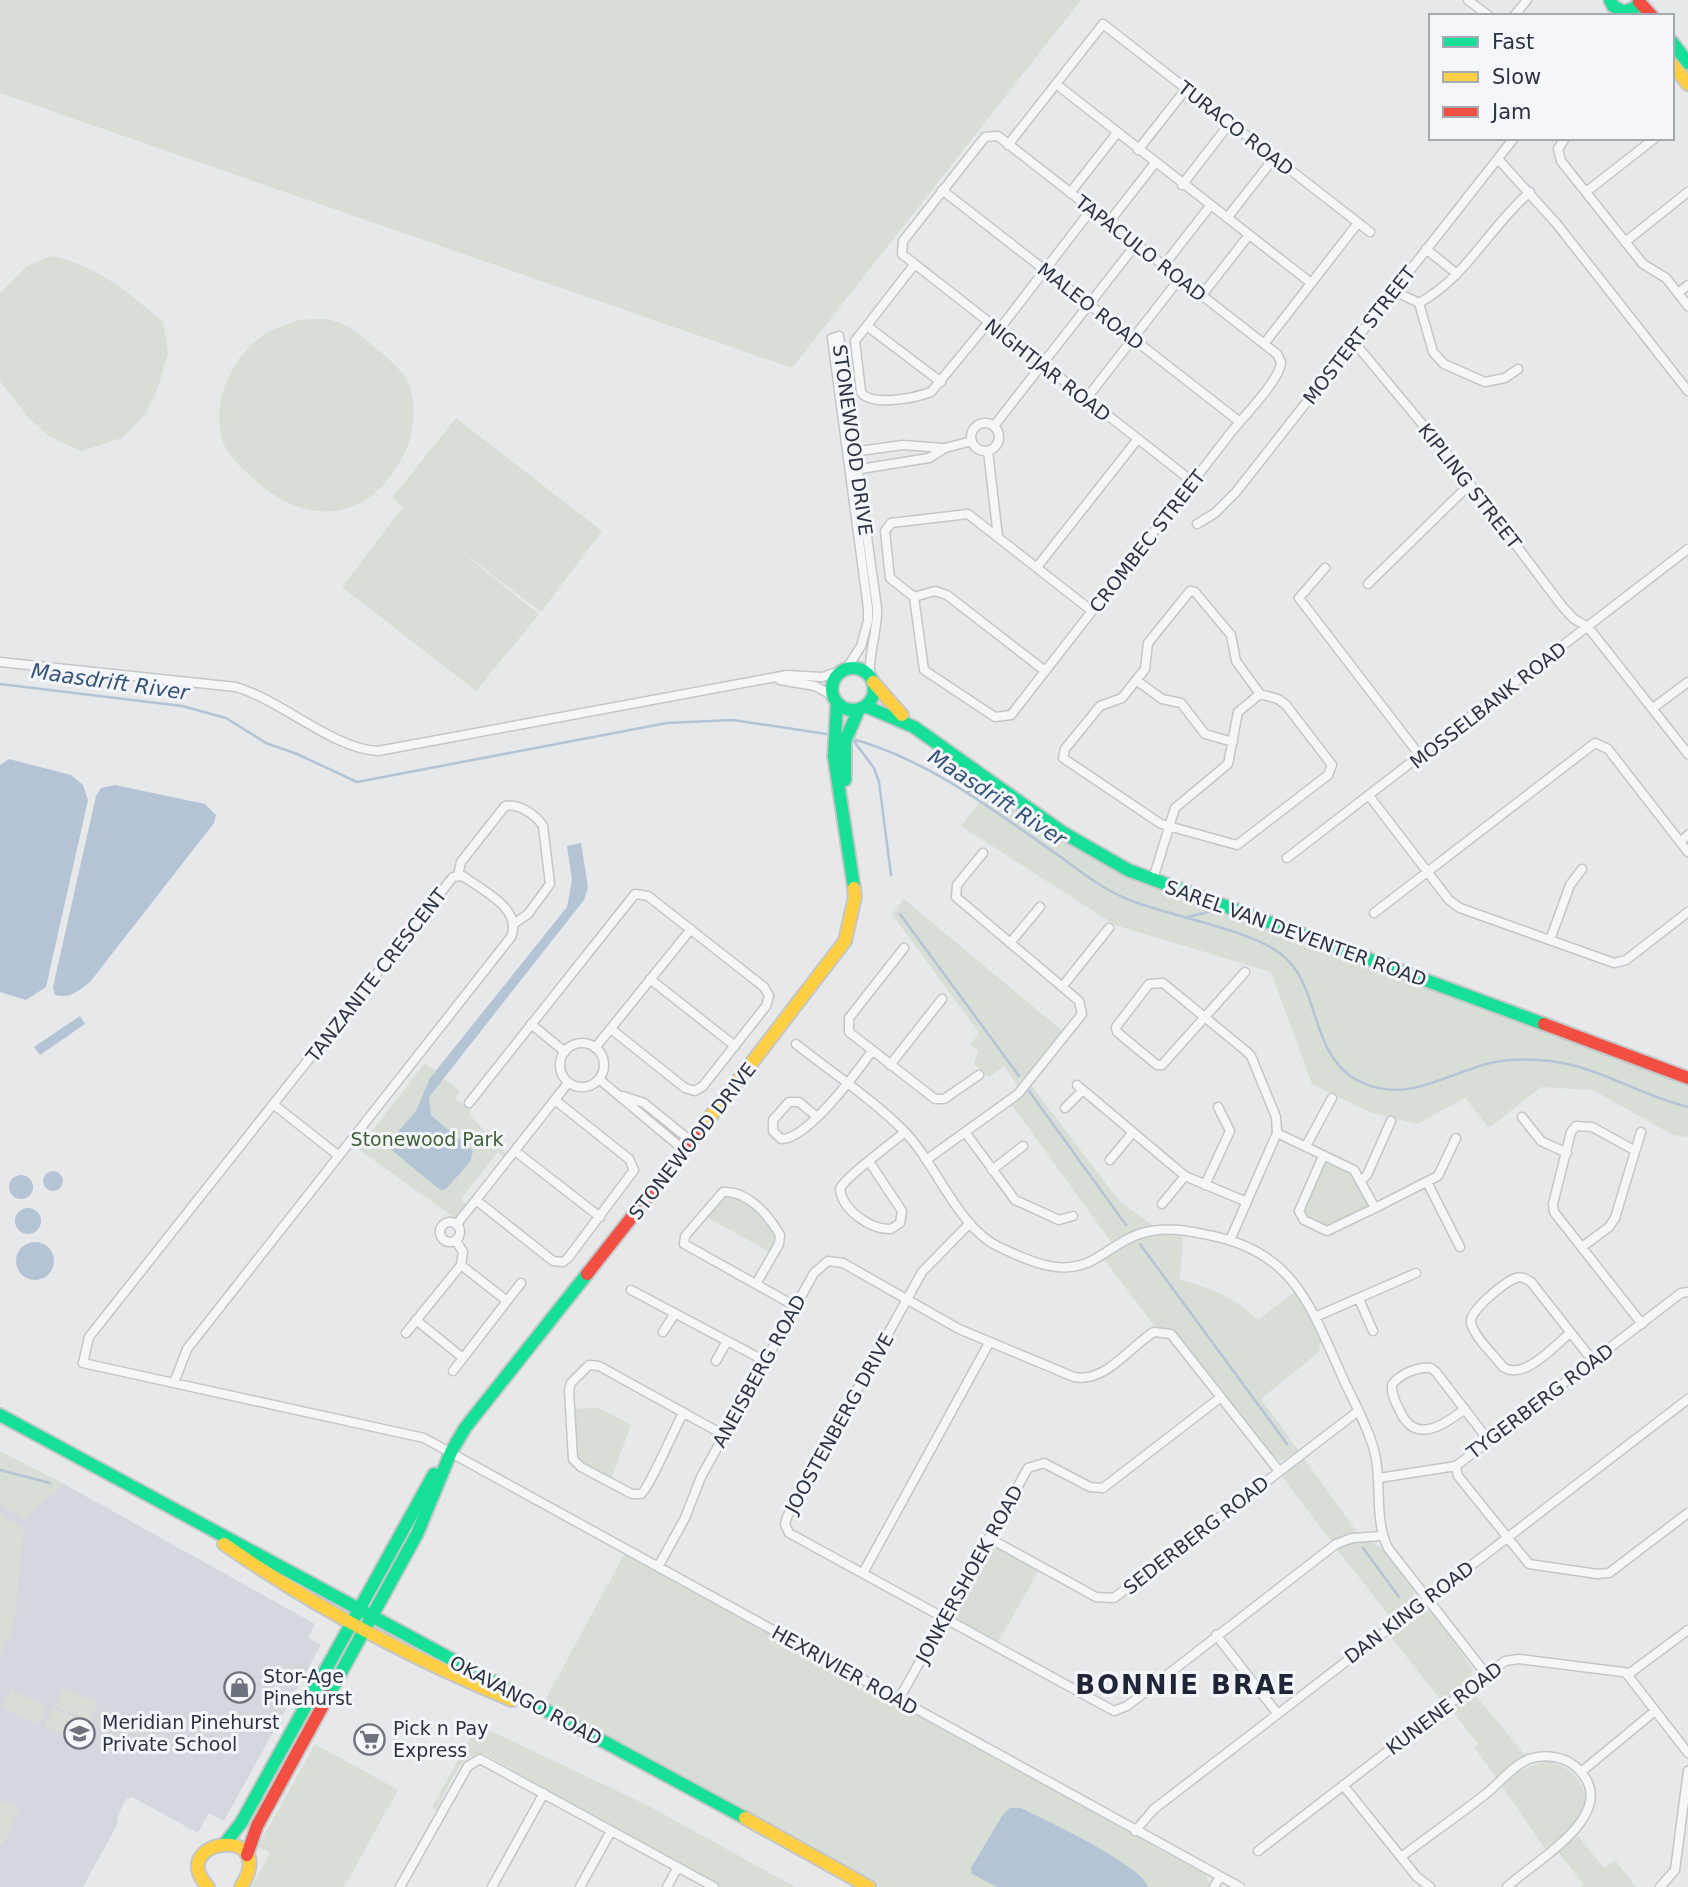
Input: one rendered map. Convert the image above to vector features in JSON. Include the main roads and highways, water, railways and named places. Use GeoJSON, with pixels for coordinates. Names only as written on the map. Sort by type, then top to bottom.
{"type":"FeatureCollection","features":[{"type":"Feature","properties":{"kind":"water"},"geometry":{"type":"Polygon","coordinates":[[[9,759],[71,775],[83,785],[88,800],[46,987],[26,1000],[0,992],[0,765],[9,759]]]}},
{"type":"Feature","properties":{"kind":"water"},"geometry":{"type":"Polygon","coordinates":[[[115,785],[205,804],[216,815],[214,823],[90,982],[70,995],[55,995],[53,987],[96,796],[101,788],[115,785]]]}},
{"type":"Feature","properties":{"kind":"water"},"geometry":{"type":"Polygon","coordinates":[[[581,843],[588,887],[584,900],[429,1097],[431,1115],[473,1151],[470,1162],[446,1189],[440,1190],[389,1148],[390,1141],[416,1111],[430,1078],[567,907],[572,880],[567,846],[581,843]]]}},
{"type":"Feature","properties":{"kind":"water"},"geometry":{"type":"Polygon","coordinates":[[[80,1016],[85,1024],[40,1055],[34,1047],[80,1016]]]}},
{"type":"Feature","properties":{"kind":"water"},"geometry":{"type":"Polygon","coordinates":[[[49,1171],[57,1171],[63,1181],[57,1191],[49,1191],[43,1185],[43,1177],[49,1171]]]}},
{"type":"Feature","properties":{"kind":"water"},"geometry":{"type":"Polygon","coordinates":[[[21,1175],[30,1178],[33,1187],[30,1196],[21,1199],[12,1196],[9,1187],[12,1178],[21,1175]]]}},
{"type":"Feature","properties":{"kind":"water"},"geometry":{"type":"Polygon","coordinates":[[[28,1208],[37,1212],[41,1221],[37,1230],[28,1234],[19,1230],[15,1221],[19,1212],[28,1208]]]}},
{"type":"Feature","properties":{"kind":"water"},"geometry":{"type":"Polygon","coordinates":[[[35,1242],[49,1247],[54,1261],[49,1275],[35,1280],[21,1275],[16,1261],[21,1247],[35,1242]]]}},
{"type":"Feature","properties":{"kind":"water"},"geometry":{"type":"Polygon","coordinates":[[[1010,1808],[1021,1808],[1112,1856],[1142,1878],[1148,1887],[997,1887],[972,1874],[971,1868],[1002,1816],[1010,1808]]]}},
{"type":"Feature","properties":{"kind":"waterway","name":"Maasdrift River"},"geometry":{"type":"LineString","coordinates":[[0,684],[182,706],[226,718],[266,743],[297,754],[357,782],[667,723],[733,720],[833,735]]}},
{"type":"Feature","properties":{"kind":"waterway","name":"Maasdrift River"},"geometry":{"type":"LineString","coordinates":[[849,738],[877,747],[930,771],[1110,891],[1148,907],[1231,931],[1267,945],[1281,954],[1294,967],[1303,983],[1330,1052],[1340,1067],[1355,1079],[1375,1087],[1395,1090],[1433,1083],[1491,1063],[1538,1060],[1584,1068],[1688,1107]]}},
{"type":"Feature","properties":{"kind":"waterway"},"geometry":{"type":"LineString","coordinates":[[853,740],[874,768],[879,782],[891,875]]}},
{"type":"Feature","properties":{"kind":"waterway"},"geometry":{"type":"LineString","coordinates":[[967,792],[983,786]]}},
{"type":"Feature","properties":{"kind":"waterway"},"geometry":{"type":"LineString","coordinates":[[1188,917],[1208,912]]}},
{"type":"Feature","properties":{"kind":"waterway"},"geometry":{"type":"LineString","coordinates":[[900,914],[1019,1076]]}},
{"type":"Feature","properties":{"kind":"waterway"},"geometry":{"type":"LineString","coordinates":[[1029,1091],[1126,1225]]}},
{"type":"Feature","properties":{"kind":"waterway"},"geometry":{"type":"LineString","coordinates":[[1140,1244],[1287,1444]]}},
{"type":"Feature","properties":{"kind":"waterway"},"geometry":{"type":"LineString","coordinates":[[0,1470],[50,1483]]}},
{"type":"Feature","properties":{"kind":"waterway"},"geometry":{"type":"LineString","coordinates":[[1363,1548],[1399,1597]]}},
{"type":"Feature","properties":{"kind":"place","name":"Stor-Age Pinehurst"},"geometry":{"type":"Point","coordinates":[240,1687]}},
{"type":"Feature","properties":{"kind":"place","name":"Meridian Pinehurst Private School"},"geometry":{"type":"Point","coordinates":[79,1733]}},
{"type":"Feature","properties":{"kind":"place","name":"Pick n Pay Express"},"geometry":{"type":"Point","coordinates":[370,1739]}},
{"type":"Feature","properties":{"kind":"district","name":"BONNIE BRAE"},"geometry":{"type":"Point","coordinates":[1186,1685]}},
{"type":"Feature","properties":{"kind":"park label","name":"Stonewood Park"},"geometry":{"type":"Point","coordinates":[427,1139]}}]}
